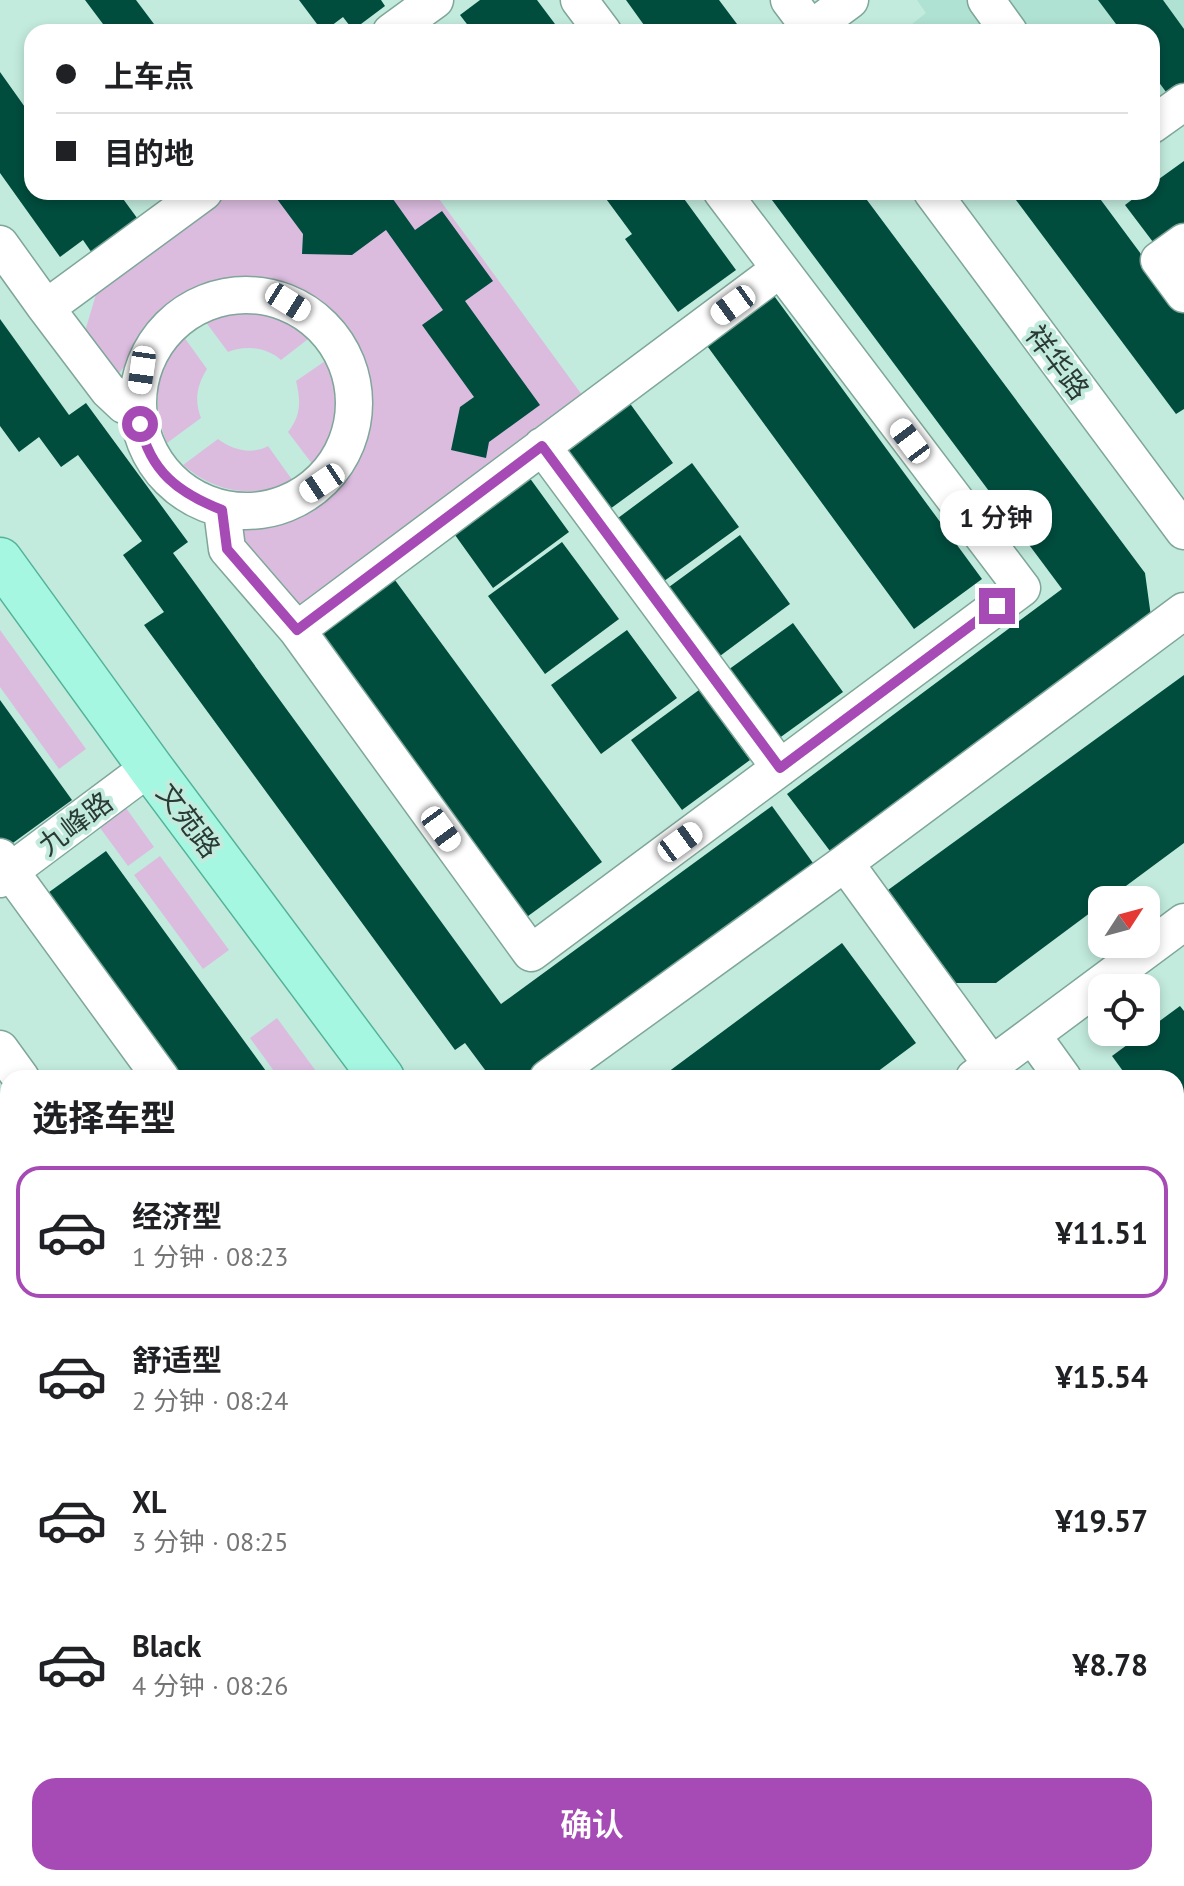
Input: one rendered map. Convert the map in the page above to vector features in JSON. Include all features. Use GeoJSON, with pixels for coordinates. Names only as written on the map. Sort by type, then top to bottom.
{"type":"FeatureCollection","features":[{"type":"Feature","properties":{"kind":"main road","name":"文苑路"},"geometry":{"type":"LineString","coordinates":[[0,560],[376,1070]]}},
{"type":"Feature","properties":{"kind":"street"},"geometry":{"type":"LineString","coordinates":[[402,24],[435,0]]}},
{"type":"Feature","properties":{"kind":"street"},"geometry":{"type":"LineString","coordinates":[[579,0],[597,24]]}},
{"type":"Feature","properties":{"kind":"street"},"geometry":{"type":"LineString","coordinates":[[789,0],[807,24]]}},
{"type":"Feature","properties":{"kind":"street"},"geometry":{"type":"LineString","coordinates":[[820,24],[850,0]]}},
{"type":"Feature","properties":{"kind":"street"},"geometry":{"type":"LineString","coordinates":[[986,0],[1003,24]]}},
{"type":"Feature","properties":{"kind":"street"},"geometry":{"type":"LineString","coordinates":[[1160,119],[1184,102]]}},
{"type":"Feature","properties":{"kind":"street"},"geometry":{"type":"LineString","coordinates":[[46,308],[193,200]]}},
{"type":"Feature","properties":{"kind":"street"},"geometry":{"type":"LineString","coordinates":[[222,510],[227,549],[297,630],[531,953],[1022,588],[728,200]]}},
{"type":"Feature","properties":{"kind":"street","name":"祥华路"},"geometry":{"type":"LineString","coordinates":[[938,200],[1184,531]]}},
{"type":"Feature","properties":{"kind":"street"},"geometry":{"type":"LineString","coordinates":[[1184,242],[1159,260],[1184,294]]}},
{"type":"Feature","properties":{"kind":"street"},"geometry":{"type":"LineString","coordinates":[[0,244],[108,390],[124,405],[137,406]]}},
{"type":"Feature","properties":{"kind":"street"},"geometry":{"type":"LineString","coordinates":[[297,630],[780,269]]}},
{"type":"Feature","properties":{"kind":"street"},"geometry":{"type":"LineString","coordinates":[[253,294],[288,302],[319,322],[342,350],[354,384],[355,420],[344,454],[322,483],[293,503],[258,512],[222,510],[189,497],[162,473],[144,441],[137,406],[142,370],[158,338],[184,313],[217,298],[253,294]]}},
{"type":"Feature","properties":{"kind":"street"},"geometry":{"type":"LineString","coordinates":[[542,446],[780,768]]}},
{"type":"Feature","properties":{"kind":"street"},"geometry":{"type":"LineString","coordinates":[[559,1070],[845,863],[1184,611]]}},
{"type":"Feature","properties":{"kind":"street","name":"九峰路"},"geometry":{"type":"LineString","coordinates":[[3,869],[150,767]]}},
{"type":"Feature","properties":{"kind":"street"},"geometry":{"type":"LineString","coordinates":[[845,863],[982,1070]]}},
{"type":"Feature","properties":{"kind":"street"},"geometry":{"type":"LineString","coordinates":[[3,869],[155,1070]]}},
{"type":"Feature","properties":{"kind":"street"},"geometry":{"type":"LineString","coordinates":[[986,1070],[1184,922]]}},
{"type":"Feature","properties":{"kind":"street"},"geometry":{"type":"LineString","coordinates":[[1032,1035],[1057,1070]]}},
{"type":"Feature","properties":{"kind":"street"},"geometry":{"type":"LineString","coordinates":[[0,1049],[15,1070]]}},
{"type":"Feature","properties":{"kind":"shaded area"},"geometry":{"type":"Polygon","coordinates":[[[917,0],[1184,0],[1184,125],[1160,144],[1160,24],[912,24],[926,13],[917,0]]]}},
{"type":"Feature","properties":{"kind":"shaded area"},"geometry":{"type":"Polygon","coordinates":[[[212,200],[440,200],[585,399],[295,613],[237,531],[292,510],[336,483],[362,449],[366,386],[345,344],[307,305],[274,291],[229,291],[191,303],[164,318],[114,379],[83,338],[100,281],[212,200]]]}},
{"type":"Feature","properties":{"kind":"shaded area"},"geometry":{"type":"Polygon","coordinates":[[[249,309],[283,317],[312,336],[281,360],[255,348],[228,352],[205,321],[218,314],[249,309]]]}},
{"type":"Feature","properties":{"kind":"shaded area"},"geometry":{"type":"Polygon","coordinates":[[[184,337],[207,369],[198,393],[201,418],[167,443],[159,415],[158,387],[166,361],[184,337]]]}},
{"type":"Feature","properties":{"kind":"shaded area"},"geometry":{"type":"Polygon","coordinates":[[[328,359],[337,387],[337,414],[329,440],[313,465],[288,432],[299,408],[296,381],[328,359]]]}},
{"type":"Feature","properties":{"kind":"shaded area"},"geometry":{"type":"Polygon","coordinates":[[[218,439],[242,450],[268,446],[293,481],[263,490],[235,490],[208,482],[183,465],[218,439]]]}},
{"type":"Feature","properties":{"kind":"shaded area"},"geometry":{"type":"Polygon","coordinates":[[[0,630],[86,749],[59,769],[0,687],[0,630]]]}},
{"type":"Feature","properties":{"kind":"shaded area"},"geometry":{"type":"Polygon","coordinates":[[[121,801],[154,847],[128,866],[95,821],[121,801]]]}},
{"type":"Feature","properties":{"kind":"shaded area"},"geometry":{"type":"Polygon","coordinates":[[[160,856],[229,950],[203,969],[134,875],[160,856]]]}},
{"type":"Feature","properties":{"kind":"shaded area"},"geometry":{"type":"Polygon","coordinates":[[[277,1018],[315,1070],[273,1070],[250,1038],[277,1018]]]}},
{"type":"Feature","properties":{"kind":"building"},"geometry":{"type":"Polygon","coordinates":[[[85,0],[136,0],[154,24],[103,24],[85,0]]]}},
{"type":"Feature","properties":{"kind":"building"},"geometry":{"type":"Polygon","coordinates":[[[299,0],[381,0],[385,6],[361,24],[348,24],[343,17],[334,24],[317,24],[299,0]]]}},
{"type":"Feature","properties":{"kind":"building"},"geometry":{"type":"Polygon","coordinates":[[[480,0],[537,0],[555,24],[467,24],[460,15],[480,0]]]}},
{"type":"Feature","properties":{"kind":"building"},"geometry":{"type":"Polygon","coordinates":[[[626,0],[719,0],[737,24],[643,24],[626,0]]]}},
{"type":"Feature","properties":{"kind":"building"},"geometry":{"type":"Polygon","coordinates":[[[1098,0],[1163,0],[1184,29],[1184,91],[1172,100],[1160,84],[1160,24],[1116,24],[1098,0]]]}},
{"type":"Feature","properties":{"kind":"building"},"geometry":{"type":"Polygon","coordinates":[[[0,72],[24,106],[24,200],[124,200],[140,222],[94,256],[83,240],[60,257],[0,173],[0,72]]]}},
{"type":"Feature","properties":{"kind":"building"},"geometry":{"type":"Polygon","coordinates":[[[1184,161],[1184,226],[1156,246],[1125,205],[1132,200],[1160,200],[1160,178],[1184,161]]]}},
{"type":"Feature","properties":{"kind":"building"},"geometry":{"type":"Polygon","coordinates":[[[278,200],[394,200],[415,230],[442,211],[493,281],[465,301],[540,405],[489,442],[486,458],[451,450],[460,407],[474,397],[422,325],[443,310],[386,230],[352,255],[302,254],[303,234],[278,200]]]}},
{"type":"Feature","properties":{"kind":"building"},"geometry":{"type":"Polygon","coordinates":[[[607,200],[685,200],[736,270],[678,312],[625,239],[632,234],[607,200]]]}},
{"type":"Feature","properties":{"kind":"building"},"geometry":{"type":"Polygon","coordinates":[[[772,200],[867,200],[1145,573],[1152,624],[836,859],[787,794],[1062,589],[772,200]]]}},
{"type":"Feature","properties":{"kind":"building"},"geometry":{"type":"Polygon","coordinates":[[[1016,200],[1101,200],[1184,312],[1184,409],[1176,414],[1016,200]]]}},
{"type":"Feature","properties":{"kind":"building"},"geometry":{"type":"Polygon","coordinates":[[[772,293],[982,579],[914,629],[705,343],[772,293]]]}},
{"type":"Feature","properties":{"kind":"building"},"geometry":{"type":"Polygon","coordinates":[[[0,319],[69,415],[86,403],[188,542],[173,553],[501,1004],[772,806],[818,870],[544,1070],[485,1070],[465,1043],[455,1050],[144,625],[164,612],[123,555],[142,541],[78,455],[61,467],[39,437],[19,452],[0,426],[0,319]]]}},
{"type":"Feature","properties":{"kind":"building"},"geometry":{"type":"Polygon","coordinates":[[[626,398],[673,463],[599,517],[552,452],[626,398]]]}},
{"type":"Feature","properties":{"kind":"building"},"geometry":{"type":"Polygon","coordinates":[[[692,463],[739,527],[660,584],[614,521],[692,463]]]}},
{"type":"Feature","properties":{"kind":"building"},"geometry":{"type":"Polygon","coordinates":[[[521,466],[569,532],[493,588],[445,521],[521,466]]]}},
{"type":"Feature","properties":{"kind":"building"},"geometry":{"type":"Polygon","coordinates":[[[740,535],[790,604],[720,656],[669,587],[740,535]]]}},
{"type":"Feature","properties":{"kind":"building"},"geometry":{"type":"Polygon","coordinates":[[[562,542],[619,619],[545,674],[488,596],[562,542]]]}},
{"type":"Feature","properties":{"kind":"building"},"geometry":{"type":"Polygon","coordinates":[[[392,576],[602,862],[524,919],[315,633],[392,576]]]}},
{"type":"Feature","properties":{"kind":"building"},"geometry":{"type":"Polygon","coordinates":[[[793,623],[843,692],[778,739],[728,670],[793,623]]]}},
{"type":"Feature","properties":{"kind":"building"},"geometry":{"type":"Polygon","coordinates":[[[627,630],[677,698],[601,754],[551,685],[627,630]]]}},
{"type":"Feature","properties":{"kind":"building"},"geometry":{"type":"Polygon","coordinates":[[[1184,675],[1184,843],[1126,886],[1088,886],[1088,914],[996,983],[956,983],[888,890],[1184,675]]]}},
{"type":"Feature","properties":{"kind":"building"},"geometry":{"type":"Polygon","coordinates":[[[699,690],[750,760],[682,810],[631,740],[699,690]]]}},
{"type":"Feature","properties":{"kind":"building"},"geometry":{"type":"Polygon","coordinates":[[[0,700],[72,800],[6,848],[0,840],[0,700]]]}},
{"type":"Feature","properties":{"kind":"building"},"geometry":{"type":"Polygon","coordinates":[[[106,851],[265,1070],[171,1070],[45,895],[106,851]]]}},
{"type":"Feature","properties":{"kind":"building"},"geometry":{"type":"Polygon","coordinates":[[[842,943],[916,1043],[880,1070],[671,1070],[842,943]]]}},
{"type":"Feature","properties":{"kind":"building"},"geometry":{"type":"Polygon","coordinates":[[[1180,1006],[1184,1011],[1184,1070],[1122,1070],[1112,1056],[1126,1046],[1160,1046],[1160,1021],[1180,1006]]]}},
{"type":"Feature","properties":{"kind":"route"},"geometry":{"type":"LineString","coordinates":[[140,424],[144,441],[162,473],[189,497],[222,510],[227,549],[297,630],[542,446],[780,768],[997,606]]}}]}
